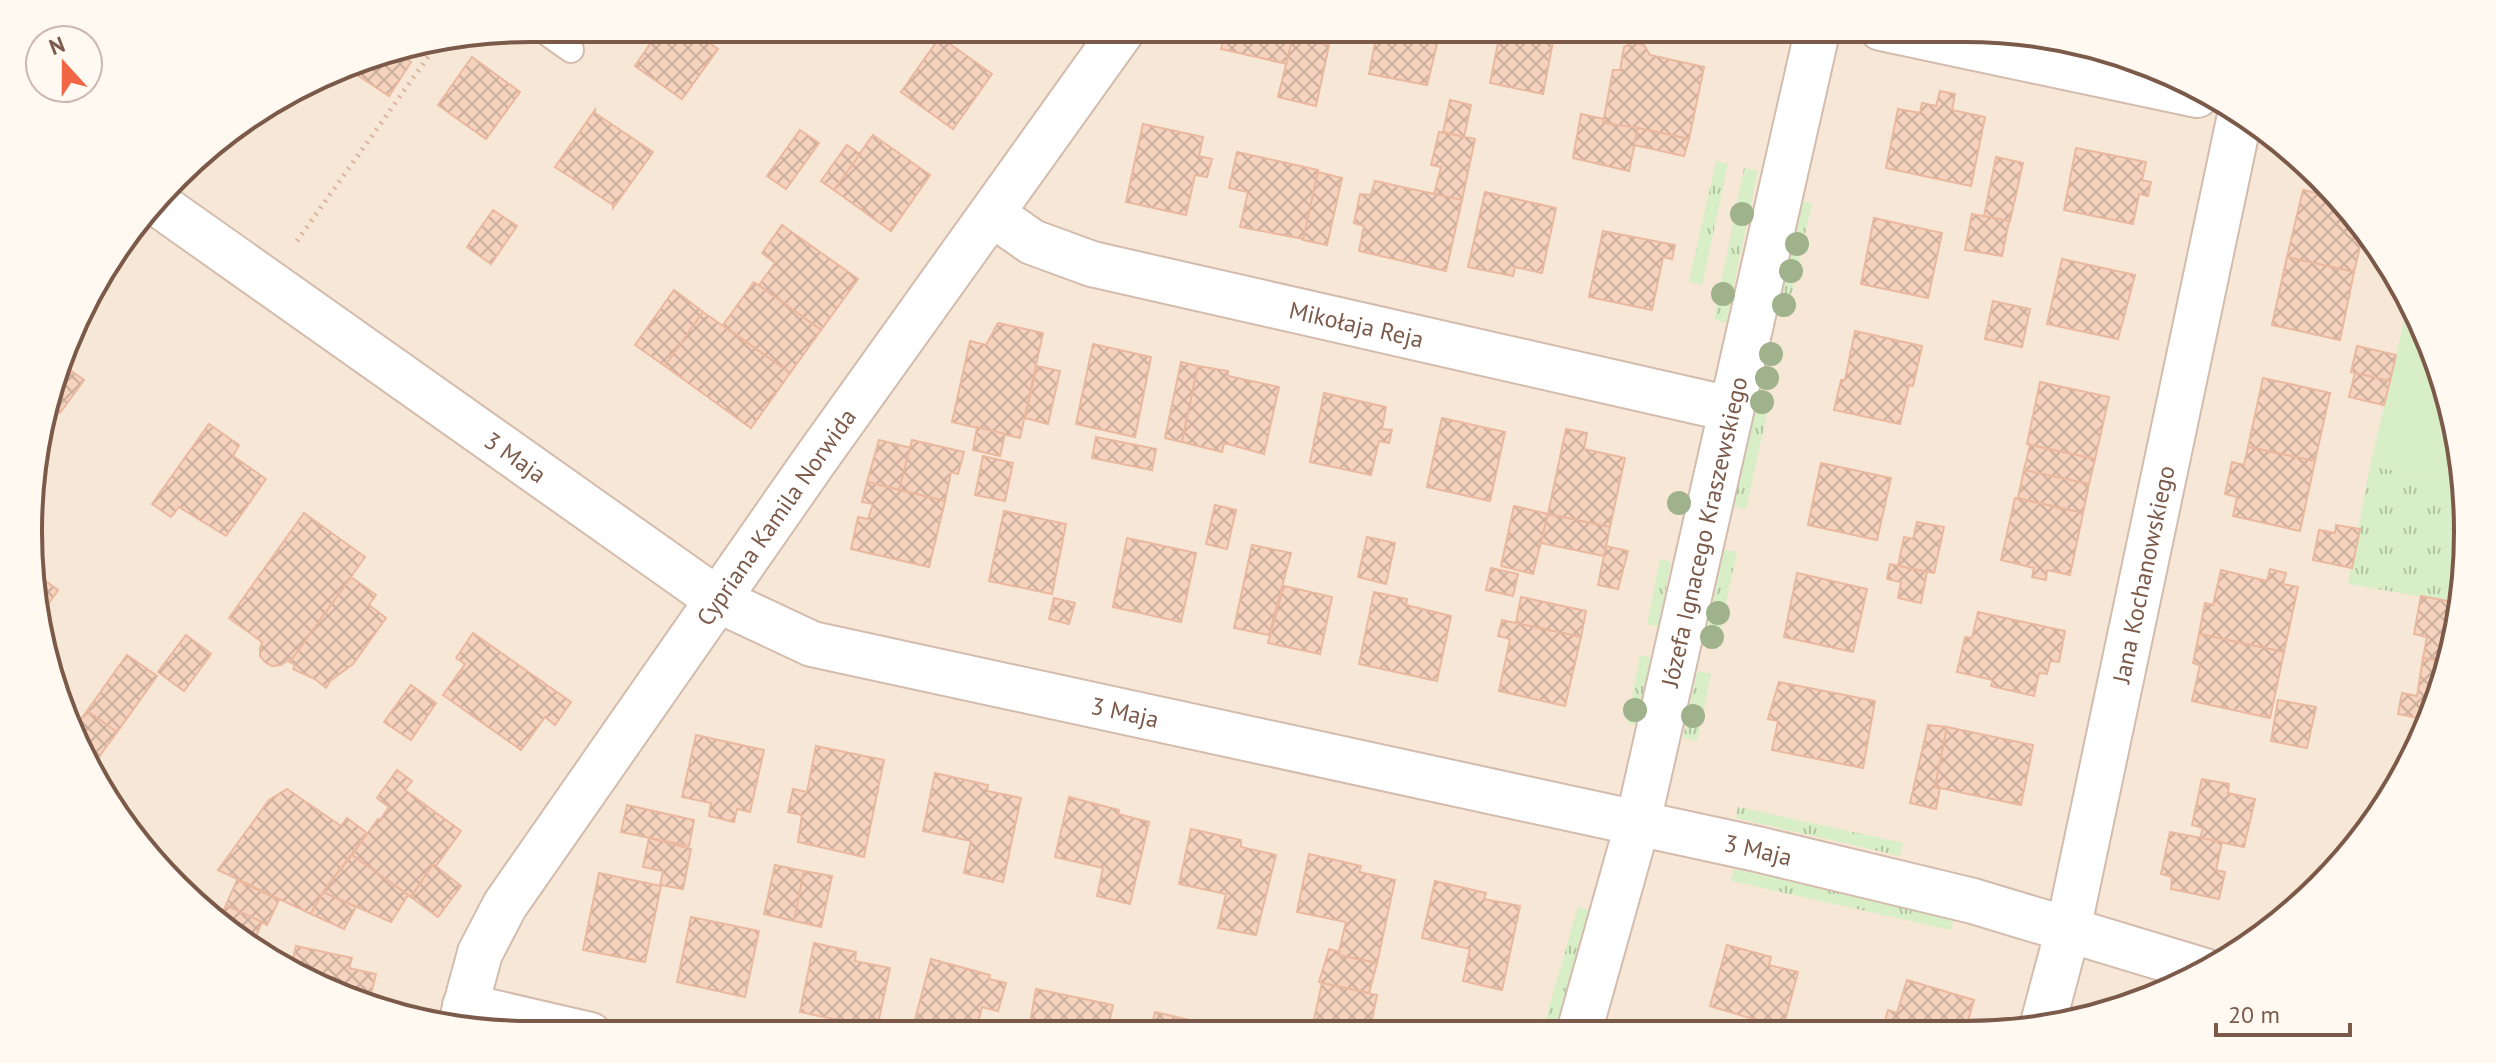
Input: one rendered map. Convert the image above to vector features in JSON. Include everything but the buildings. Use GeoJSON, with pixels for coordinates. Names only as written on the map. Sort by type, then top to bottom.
{"type":"FeatureCollection","features":[{"type":"Feature","properties":{"kind":"street","name":"Cypriana Kamila Norwida"},"geometry":{"type":"LineString","coordinates":[[463,1015],[480,953],[505,905],[1114,42]]}},
{"type":"Feature","properties":{"kind":"street","name":"Józefa Ignacego Kraszewskiego"},"geometry":{"type":"LineString","coordinates":[[1582,1021],[1638,822],[1815,42]]}},
{"type":"Feature","properties":{"kind":"street"},"geometry":{"type":"LineString","coordinates":[[1947,42],[2179,91]]}},
{"type":"Feature","properties":{"kind":"street","name":"Jana Kochanowskiego"},"geometry":{"type":"LineString","coordinates":[[2045,1014],[2068,930],[2238,125]]}},
{"type":"Feature","properties":{"kind":"street","name":"3 Maja"},"geometry":{"type":"LineString","coordinates":[[164,208],[718,600],[812,644],[1638,822],[1945,894],[2189,966]]}},
{"type":"Feature","properties":{"kind":"street","name":"Mikołaja Reja"},"geometry":{"type":"LineString","coordinates":[[992,214],[1032,242],[1092,264],[1730,409]]}},
{"type":"Feature","properties":{"kind":"street"},"geometry":{"type":"LineString","coordinates":[[463,1015],[488,1019]]}},
{"type":"Feature","properties":{"kind":"lane"},"geometry":{"type":"LineString","coordinates":[[560,42],[571,50]]}},
{"type":"Feature","properties":{"kind":"path"},"geometry":{"type":"LineString","coordinates":[[297,241],[431,52]]}},
{"type":"Feature","properties":{"kind":"shaded area"},"geometry":{"type":"Polygon","coordinates":[[[1964,42],[2060,51],[2122,68],[2181,92],[2209,108],[2236,124],[2287,163],[2311,185],[2353,234],[2404,315],[2437,405],[2445,436],[2453,499],[2450,595],[2445,627],[2428,689],[2404,748],[2372,803],[2333,854],[2287,900],[2236,939],[2181,971],[2122,995],[2060,1012],[2028,1017],[1964,1021],[532,1021],[436,1012],[374,995],[315,971],[234,920],[185,878],[124,803],[79,719],[51,627],[43,564],[46,468],[51,436],[68,374],[92,315],[124,260],[185,185],[260,124],[315,92],[405,59],[436,51],[499,43],[1964,42]]]}},
{"type":"Feature","properties":{"kind":"green space"},"geometry":{"type":"Polygon","coordinates":[[[1716,161],[1728,164],[1702,285],[1689,282],[1716,161]]]}},
{"type":"Feature","properties":{"kind":"green space"},"geometry":{"type":"Polygon","coordinates":[[[1744,168],[1758,171],[1726,323],[1714,319],[1744,168]]]}},
{"type":"Feature","properties":{"kind":"green space"},"geometry":{"type":"Polygon","coordinates":[[[1799,201],[1812,203],[1787,315],[1775,313],[1799,201]]]}},
{"type":"Feature","properties":{"kind":"green space"},"geometry":{"type":"Polygon","coordinates":[[[2405,317],[2437,405],[2451,482],[2370,466],[2405,317]]]}},
{"type":"Feature","properties":{"kind":"green space"},"geometry":{"type":"Polygon","coordinates":[[[1754,410],[1767,413],[1746,509],[1733,506],[1754,410]]]}},
{"type":"Feature","properties":{"kind":"green space"},"geometry":{"type":"Polygon","coordinates":[[[2370,466],[2451,482],[2454,532],[2449,601],[2348,584],[2370,466]]]}},
{"type":"Feature","properties":{"kind":"green space"},"geometry":{"type":"Polygon","coordinates":[[[1724,550],[1737,552],[1717,645],[1704,642],[1724,550]]]}},
{"type":"Feature","properties":{"kind":"green space"},"geometry":{"type":"Polygon","coordinates":[[[1660,559],[1671,562],[1658,627],[1647,624],[1660,559]]]}},
{"type":"Feature","properties":{"kind":"green space"},"geometry":{"type":"Polygon","coordinates":[[[1640,655],[1652,658],[1639,726],[1627,723],[1640,655]]]}},
{"type":"Feature","properties":{"kind":"green space"},"geometry":{"type":"Polygon","coordinates":[[[1697,671],[1711,674],[1697,741],[1683,738],[1697,671]]]}},
{"type":"Feature","properties":{"kind":"green space"},"geometry":{"type":"Polygon","coordinates":[[[1738,807],[1903,843],[1900,856],[1736,818],[1738,807]]]}},
{"type":"Feature","properties":{"kind":"green space"},"geometry":{"type":"Polygon","coordinates":[[[1734,869],[1954,918],[1951,930],[1731,881],[1734,869]]]}},
{"type":"Feature","properties":{"kind":"green space"},"geometry":{"type":"Polygon","coordinates":[[[1578,907],[1592,911],[1559,1021],[1545,1021],[1578,907]]]}}]}
